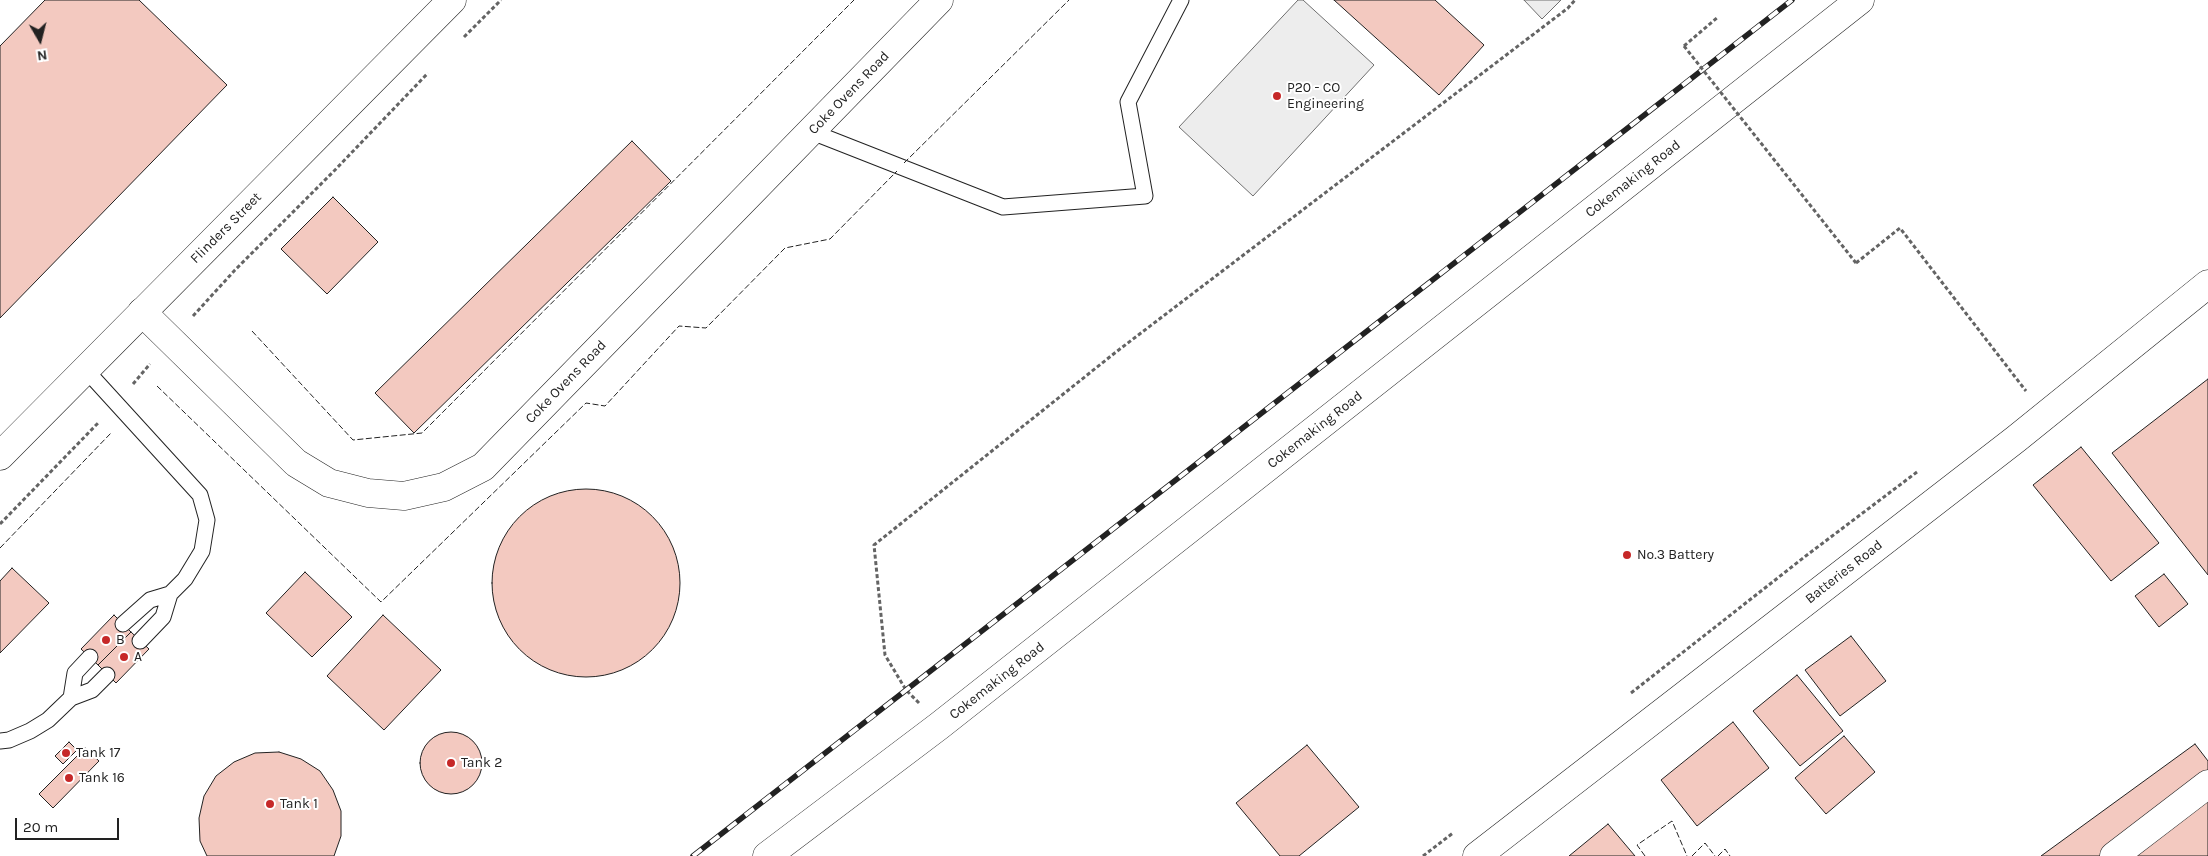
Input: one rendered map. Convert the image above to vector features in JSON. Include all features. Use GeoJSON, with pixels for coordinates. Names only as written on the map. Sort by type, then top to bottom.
{"type":"FeatureCollection","features":[{"type":"Feature","properties":{"kind":"street","name":"Flinders Street"},"geometry":{"type":"LineString","coordinates":[[0,456],[452,0]]}},
{"type":"Feature","properties":{"kind":"street","name":"Coke Ovens Road"},"geometry":{"type":"LineString","coordinates":[[142,312],[296,463],[330,483],[368,493],[404,496],[444,488],[482,468],[939,0]]}},
{"type":"Feature","properties":{"kind":"street","name":"Cokemaking Road"},"geometry":{"type":"LineString","coordinates":[[767,856],[940,726],[1860,0]]}},
{"type":"Feature","properties":{"kind":"street","name":"Batteries Road"},"geometry":{"type":"LineString","coordinates":[[1477,856],[2016,439],[2208,284]]}},
{"type":"Feature","properties":{"kind":"street"},"geometry":{"type":"LineString","coordinates":[[2114,856],[2208,784]]}},
{"type":"Feature","properties":{"kind":"lane"},"geometry":{"type":"LineString","coordinates":[[812,132],[1003,207],[1145,196],[1128,102],[1181,0]]}},
{"type":"Feature","properties":{"kind":"lane"},"geometry":{"type":"LineString","coordinates":[[85,369],[200,495],[207,520],[202,551],[185,579],[170,594],[163,617],[140,641]]}},
{"type":"Feature","properties":{"kind":"lane"},"geometry":{"type":"LineString","coordinates":[[124,624],[150,600],[170,594]]}},
{"type":"Feature","properties":{"kind":"lane"},"geometry":{"type":"LineString","coordinates":[[71,698],[75,673],[90,657]]}},
{"type":"Feature","properties":{"kind":"lane"},"geometry":{"type":"LineString","coordinates":[[0,741],[10,740],[30,732],[48,720],[71,698],[92,690],[108,674]]}},
{"type":"Feature","properties":{"kind":"path"},"geometry":{"type":"LineString","coordinates":[[462,39],[501,0]]}},
{"type":"Feature","properties":{"kind":"path"},"geometry":{"type":"LineString","coordinates":[[940,726],[906,690],[885,656],[874,545],[1116,352],[1560,14],[1574,0]]}},
{"type":"Feature","properties":{"kind":"path"},"geometry":{"type":"LineString","coordinates":[[1718,17],[1684,46],[1856,263],[1900,228],[2026,392]]}},
{"type":"Feature","properties":{"kind":"path"},"geometry":{"type":"LineString","coordinates":[[0,524],[116,403],[235,270],[334,172],[429,72]]}},
{"type":"Feature","properties":{"kind":"shaded area","name":"P20 - CO Engineering"},"geometry":{"type":"Polygon","coordinates":[[[1298,0],[1303,0],[1374,65],[1253,196],[1179,127],[1298,0]]]}},
{"type":"Feature","properties":{"kind":"shaded area"},"geometry":{"type":"Polygon","coordinates":[[[1524,0],[1561,0],[1542,19],[1524,0]]]}},
{"type":"Feature","properties":{"kind":"building"},"geometry":{"type":"Polygon","coordinates":[[[45,0],[139,0],[227,85],[0,318],[0,46],[45,0]]]}},
{"type":"Feature","properties":{"kind":"building"},"geometry":{"type":"Polygon","coordinates":[[[1334,0],[1435,0],[1484,45],[1439,95],[1334,0]]]}},
{"type":"Feature","properties":{"kind":"building"},"geometry":{"type":"Polygon","coordinates":[[[632,141],[671,181],[414,433],[375,393],[632,141]]]}},
{"type":"Feature","properties":{"kind":"building"},"geometry":{"type":"Polygon","coordinates":[[[333,197],[378,242],[327,294],[281,249],[333,197]]]}},
{"type":"Feature","properties":{"kind":"building"},"geometry":{"type":"Polygon","coordinates":[[[2208,379],[2208,575],[2112,453],[2208,379]]]}},
{"type":"Feature","properties":{"kind":"building"},"geometry":{"type":"Polygon","coordinates":[[[2081,447],[2159,543],[2111,581],[2033,485],[2081,447]]]}},
{"type":"Feature","properties":{"kind":"building"},"geometry":{"type":"Polygon","coordinates":[[[586,489],[613,493],[630,500],[652,517],[669,539],[676,556],[680,583],[676,610],[669,627],[652,649],[630,666],[613,673],[586,677],[559,673],[542,666],[520,649],[503,627],[496,610],[492,583],[496,556],[503,539],[520,517],[542,500],[559,493],[586,489]]]}},
{"type":"Feature","properties":{"kind":"building"},"geometry":{"type":"Polygon","coordinates":[[[12,568],[49,603],[0,653],[0,581],[12,568]]]}},
{"type":"Feature","properties":{"kind":"building"},"geometry":{"type":"Polygon","coordinates":[[[305,572],[352,617],[312,657],[266,613],[305,572]]]}},
{"type":"Feature","properties":{"kind":"building"},"geometry":{"type":"Polygon","coordinates":[[[2164,574],[2188,604],[2159,627],[2135,596],[2164,574]]]}},
{"type":"Feature","properties":{"kind":"building","name":"B"},"geometry":{"type":"Polygon","coordinates":[[[114,615],[131,632],[98,665],[81,649],[114,615]]]}},
{"type":"Feature","properties":{"kind":"building"},"geometry":{"type":"Polygon","coordinates":[[[383,615],[441,670],[384,730],[327,676],[383,615]]]}},
{"type":"Feature","properties":{"kind":"building","name":"A"},"geometry":{"type":"Polygon","coordinates":[[[131,632],[149,649],[116,683],[98,665],[131,632]]]}},
{"type":"Feature","properties":{"kind":"building"},"geometry":{"type":"Polygon","coordinates":[[[1851,636],[1886,681],[1840,716],[1805,670],[1851,636]]]}},
{"type":"Feature","properties":{"kind":"building"},"geometry":{"type":"Polygon","coordinates":[[[1797,675],[1843,731],[1800,766],[1753,711],[1797,675]]]}},
{"type":"Feature","properties":{"kind":"building"},"geometry":{"type":"Polygon","coordinates":[[[1733,722],[1769,768],[1697,826],[1661,780],[1733,722]]]}},
{"type":"Feature","properties":{"kind":"building","name":"Tank 2"},"geometry":{"type":"Polygon","coordinates":[[[451,732],[468,737],[473,741],[477,746],[482,763],[477,780],[473,785],[468,789],[451,794],[434,789],[429,785],[425,780],[420,763],[425,746],[429,741],[434,737],[451,732]]]}},
{"type":"Feature","properties":{"kind":"building"},"geometry":{"type":"Polygon","coordinates":[[[1844,736],[1875,772],[1826,814],[1795,778],[1844,736]]]}},
{"type":"Feature","properties":{"kind":"building","name":"Tank 17"},"geometry":{"type":"Polygon","coordinates":[[[69,742],[77,750],[63,764],[55,756],[69,742]]]}},
{"type":"Feature","properties":{"kind":"building"},"geometry":{"type":"Polygon","coordinates":[[[2195,744],[2208,761],[2208,856],[2041,856],[2195,744]]]}},
{"type":"Feature","properties":{"kind":"building"},"geometry":{"type":"Polygon","coordinates":[[[1307,745],[1359,807],[1299,856],[1280,856],[1236,803],[1307,745]]]}},
{"type":"Feature","properties":{"kind":"building","name":"Tank 16"},"geometry":{"type":"Polygon","coordinates":[[[85,748],[99,761],[53,808],[39,794],[85,748]]]}},
{"type":"Feature","properties":{"kind":"building","name":"Tank 1"},"geometry":{"type":"Polygon","coordinates":[[[279,752],[301,759],[320,771],[333,790],[341,811],[341,836],[334,856],[207,856],[200,841],[199,818],[204,796],[216,776],[234,762],[255,753],[279,752]]]}},
{"type":"Feature","properties":{"kind":"building"},"geometry":{"type":"Polygon","coordinates":[[[1608,824],[1635,856],[1569,856],[1608,824]]]}},
{"type":"Feature","properties":{"kind":"railway"},"geometry":{"type":"LineString","coordinates":[[693,856],[1792,0]]}},
{"type":"Feature","properties":{"kind":"fence"},"geometry":{"type":"LineString","coordinates":[[252,331],[353,440],[422,433],[854,0]]}},
{"type":"Feature","properties":{"kind":"fence"},"geometry":{"type":"LineString","coordinates":[[904,163],[1069,0]]}},
{"type":"Feature","properties":{"kind":"fence"},"geometry":{"type":"LineString","coordinates":[[157,386],[381,602],[586,403],[605,406],[679,326],[706,328],[785,248],[830,239],[897,171]]}},
{"type":"Feature","properties":{"kind":"fence"},"geometry":{"type":"LineString","coordinates":[[0,548],[111,433]]}},
{"type":"Feature","properties":{"kind":"fence"},"geometry":{"type":"LineString","coordinates":[[1645,856],[1637,845],[1672,821],[1687,856]]}},
{"type":"Feature","properties":{"kind":"fence"},"geometry":{"type":"LineString","coordinates":[[1692,856],[1705,843],[1715,856]]}},
{"type":"Feature","properties":{"kind":"fence"},"geometry":{"type":"LineString","coordinates":[[1718,856],[1725,849],[1730,856]]}},
{"type":"Feature","properties":{"kind":"place","name":"P20 - CO Engineering"},"geometry":{"type":"Point","coordinates":[1277,96]}},
{"type":"Feature","properties":{"kind":"place","name":"No.3 Battery"},"geometry":{"type":"Point","coordinates":[1627,555]}},
{"type":"Feature","properties":{"kind":"place","name":"B"},"geometry":{"type":"Point","coordinates":[106,640]}},
{"type":"Feature","properties":{"kind":"place","name":"A"},"geometry":{"type":"Point","coordinates":[124,657]}},
{"type":"Feature","properties":{"kind":"place","name":"Tank 17"},"geometry":{"type":"Point","coordinates":[66,753]}},
{"type":"Feature","properties":{"kind":"place","name":"Tank 2"},"geometry":{"type":"Point","coordinates":[451,763]}},
{"type":"Feature","properties":{"kind":"place","name":"Tank 16"},"geometry":{"type":"Point","coordinates":[69,778]}},
{"type":"Feature","properties":{"kind":"place","name":"Tank 1"},"geometry":{"type":"Point","coordinates":[270,804]}}]}
